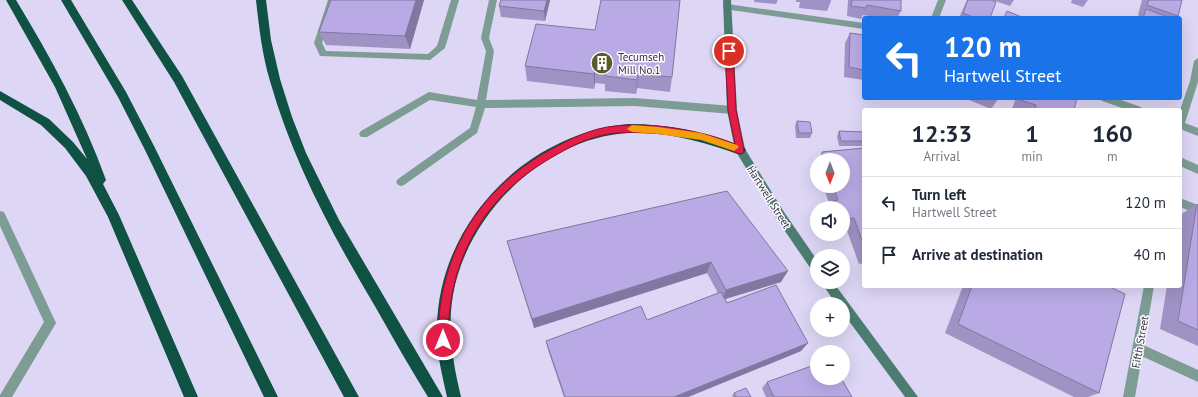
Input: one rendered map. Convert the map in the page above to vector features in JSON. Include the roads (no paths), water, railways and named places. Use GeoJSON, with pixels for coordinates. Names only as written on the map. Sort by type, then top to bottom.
{"type":"FeatureCollection","features":[{"type":"Feature","properties":{"kind":"highway"},"geometry":{"type":"LineString","coordinates":[[11,0],[45,58],[74,116],[95,165],[113,215],[191,397]]}},
{"type":"Feature","properties":{"kind":"highway"},"geometry":{"type":"LineString","coordinates":[[66,0],[95,46],[150,149],[272,397]]}},
{"type":"Feature","properties":{"kind":"highway"},"geometry":{"type":"LineString","coordinates":[[127,0],[148,31],[193,106],[352,397]]}},
{"type":"Feature","properties":{"kind":"highway"},"geometry":{"type":"LineString","coordinates":[[261,0],[266,41],[272,69],[290,129],[302,161],[335,227],[436,397]]}},
{"type":"Feature","properties":{"kind":"highway"},"geometry":{"type":"LineString","coordinates":[[0,95],[45,122],[69,145],[90,172],[113,215]]}},
{"type":"Feature","properties":{"kind":"highway"},"geometry":{"type":"LineString","coordinates":[[454,397],[446,369],[442,332],[444,309],[450,280],[461,247],[478,217],[517,175],[552,152],[572,142],[593,134],[614,129],[636,129],[689,134],[715,140],[740,150]]}},
{"type":"Feature","properties":{"kind":"highway"},"geometry":{"type":"LineString","coordinates":[[173,357],[183,397]]}},
{"type":"Feature","properties":{"kind":"main road","name":"Hartwell Street"},"geometry":{"type":"LineString","coordinates":[[727,4],[732,110],[740,150],[780,215],[810,259]]}},
{"type":"Feature","properties":{"kind":"main road"},"geometry":{"type":"LineString","coordinates":[[831,289],[838,297]]}},
{"type":"Feature","properties":{"kind":"main road"},"geometry":{"type":"LineString","coordinates":[[850,313],[912,397]]}},
{"type":"Feature","properties":{"kind":"street"},"geometry":{"type":"LineString","coordinates":[[332,0],[318,43],[323,54],[430,57],[441,48],[454,0]]}},
{"type":"Feature","properties":{"kind":"street"},"geometry":{"type":"LineString","coordinates":[[401,182],[474,130],[482,104],[490,51],[486,38],[493,0]]}},
{"type":"Feature","properties":{"kind":"street"},"geometry":{"type":"LineString","coordinates":[[936,16],[942,0]]}},
{"type":"Feature","properties":{"kind":"street"},"geometry":{"type":"LineString","coordinates":[[727,4],[862,26]]}},
{"type":"Feature","properties":{"kind":"street"},"geometry":{"type":"LineString","coordinates":[[1182,118],[1194,81],[1198,61]]}},
{"type":"Feature","properties":{"kind":"street"},"geometry":{"type":"LineString","coordinates":[[364,134],[429,96],[482,104],[635,102],[732,110]]}},
{"type":"Feature","properties":{"kind":"street"},"geometry":{"type":"LineString","coordinates":[[1110,100],[1132,108]]}},
{"type":"Feature","properties":{"kind":"street"},"geometry":{"type":"LineString","coordinates":[[1182,125],[1198,132]]}},
{"type":"Feature","properties":{"kind":"street"},"geometry":{"type":"LineString","coordinates":[[1182,163],[1198,170]]}},
{"type":"Feature","properties":{"kind":"street"},"geometry":{"type":"LineString","coordinates":[[1182,203],[1198,210]]}},
{"type":"Feature","properties":{"kind":"street"},"geometry":{"type":"LineString","coordinates":[[0,215],[50,323],[5,397]]}},
{"type":"Feature","properties":{"kind":"street","name":"Fifth Street"},"geometry":{"type":"LineString","coordinates":[[1129,397],[1149,288]]}},
{"type":"Feature","properties":{"kind":"street"},"geometry":{"type":"LineString","coordinates":[[1139,348],[1198,376]]}},
{"type":"Feature","properties":{"kind":"place","name":"Tecumseh Mill No.1"},"geometry":{"type":"Point","coordinates":[602,63]}}]}
